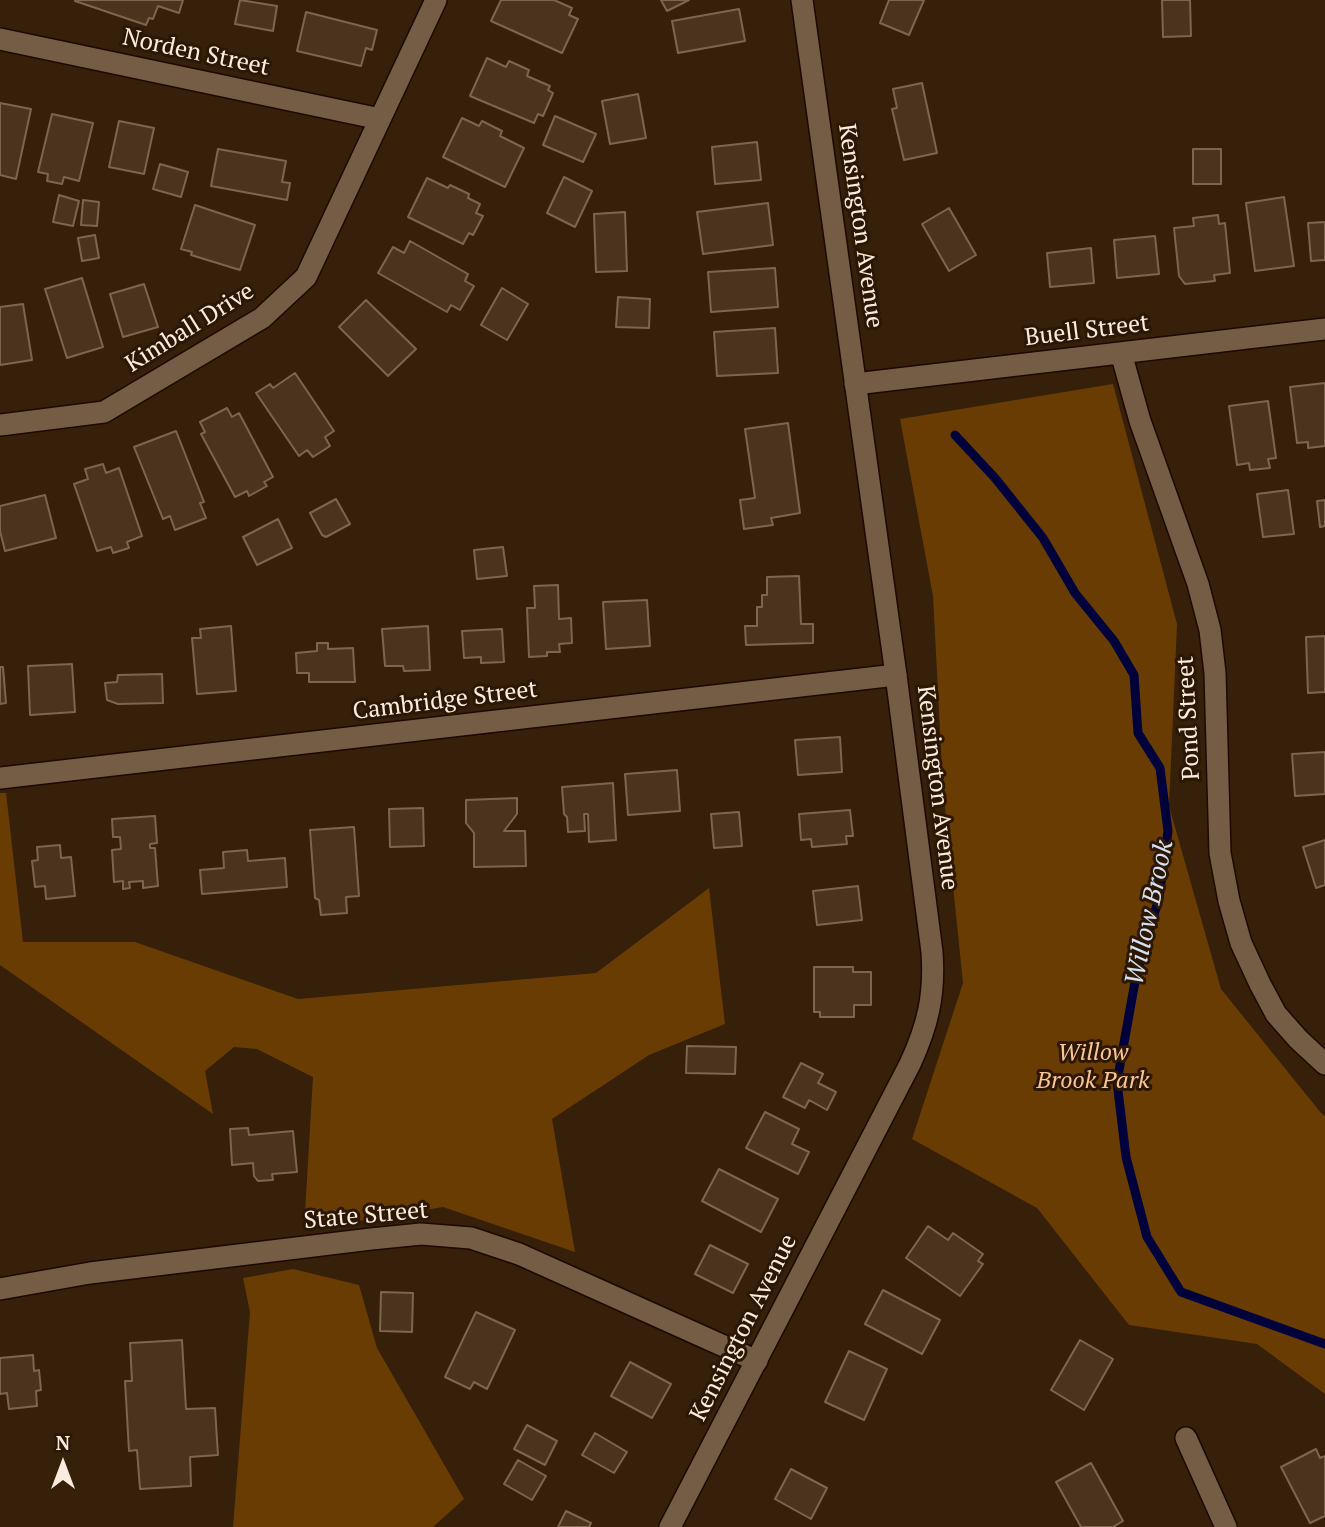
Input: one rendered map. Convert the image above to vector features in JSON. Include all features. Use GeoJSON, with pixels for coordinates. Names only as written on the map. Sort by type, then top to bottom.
{"type":"FeatureCollection","features":[{"type":"Feature","properties":{"kind":"street","name":"Kimball Drive"},"geometry":{"type":"LineString","coordinates":[[0,425],[104,412],[262,318],[306,277],[436,0]]}},
{"type":"Feature","properties":{"kind":"street","name":"Kensington Avenue"},"geometry":{"type":"LineString","coordinates":[[670,1527],[901,1082],[929,1012],[933,983],[932,952],[896,675],[802,0]]}},
{"type":"Feature","properties":{"kind":"street","name":"Norden Street"},"geometry":{"type":"LineString","coordinates":[[0,39],[380,119]]}},
{"type":"Feature","properties":{"kind":"street","name":"Buell Street"},"geometry":{"type":"LineString","coordinates":[[855,384],[1325,329]]}},
{"type":"Feature","properties":{"kind":"street","name":"Pond Street"},"geometry":{"type":"LineString","coordinates":[[1121,354],[1140,421],[1198,584],[1210,630],[1215,673],[1220,853],[1228,901],[1241,943],[1276,1014],[1325,1064]]}},
{"type":"Feature","properties":{"kind":"street","name":"Cambridge Street"},"geometry":{"type":"LineString","coordinates":[[0,778],[896,675]]}},
{"type":"Feature","properties":{"kind":"street","name":"State Street"},"geometry":{"type":"LineString","coordinates":[[0,1289],[90,1273],[371,1239],[421,1234],[471,1238],[519,1254],[757,1361]]}},
{"type":"Feature","properties":{"kind":"street"},"geometry":{"type":"LineString","coordinates":[[1186,1438],[1226,1527]]}},
{"type":"Feature","properties":{"kind":"green space","name":"Willow Brook Park"},"geometry":{"type":"Polygon","coordinates":[[[1113,384],[1177,624],[1169,806],[1221,989],[1325,1116],[1325,1394],[1257,1344],[1129,1325],[1037,1208],[912,1139],[963,983],[943,788],[933,596],[900,419],[1113,384]]]}},
{"type":"Feature","properties":{"kind":"green space"},"geometry":{"type":"Polygon","coordinates":[[[0,793],[6,793],[23,942],[135,942],[298,999],[596,973],[709,888],[725,1024],[649,1055],[552,1119],[575,1252],[443,1207],[304,1230],[313,1077],[257,1049],[234,1047],[205,1071],[213,1114],[0,965],[0,793]]]}},
{"type":"Feature","properties":{"kind":"green space"},"geometry":{"type":"Polygon","coordinates":[[[293,1269],[359,1285],[377,1348],[464,1499],[433,1527],[233,1527],[250,1312],[243,1278],[293,1269]]]}},
{"type":"Feature","properties":{"kind":"building"},"geometry":{"type":"Polygon","coordinates":[[[75,0],[183,0],[179,13],[158,6],[153,19],[149,18],[146,25],[75,0]]]}},
{"type":"Feature","properties":{"kind":"building"},"geometry":{"type":"Polygon","coordinates":[[[240,0],[277,6],[273,31],[235,24],[240,0]]]}},
{"type":"Feature","properties":{"kind":"building"},"geometry":{"type":"Polygon","coordinates":[[[501,0],[554,0],[572,8],[569,15],[578,19],[562,53],[491,21],[501,0]]]}},
{"type":"Feature","properties":{"kind":"building"},"geometry":{"type":"Polygon","coordinates":[[[661,0],[689,0],[667,11],[661,0]]]}},
{"type":"Feature","properties":{"kind":"building"},"geometry":{"type":"Polygon","coordinates":[[[889,0],[924,0],[909,35],[880,23],[889,0]]]}},
{"type":"Feature","properties":{"kind":"building"},"geometry":{"type":"Polygon","coordinates":[[[1162,0],[1190,0],[1191,36],[1163,37],[1162,0]]]}},
{"type":"Feature","properties":{"kind":"building"},"geometry":{"type":"Polygon","coordinates":[[[739,9],[745,41],[678,53],[672,21],[739,9]]]}},
{"type":"Feature","properties":{"kind":"building"},"geometry":{"type":"Polygon","coordinates":[[[306,12],[377,30],[372,50],[366,48],[361,66],[297,51],[306,12]]]}},
{"type":"Feature","properties":{"kind":"building"},"geometry":{"type":"Polygon","coordinates":[[[487,58],[506,67],[509,61],[529,70],[527,76],[550,86],[548,90],[553,93],[543,116],[538,114],[534,123],[470,96],[487,58]]]}},
{"type":"Feature","properties":{"kind":"building"},"geometry":{"type":"Polygon","coordinates":[[[922,83],[937,153],[904,160],[892,109],[897,108],[893,89],[922,83]]]}},
{"type":"Feature","properties":{"kind":"building"},"geometry":{"type":"Polygon","coordinates":[[[638,94],[646,138],[610,144],[602,101],[638,94]]]}},
{"type":"Feature","properties":{"kind":"building"},"geometry":{"type":"Polygon","coordinates":[[[0,103],[31,109],[16,179],[0,175],[0,103]]]}},
{"type":"Feature","properties":{"kind":"building"},"geometry":{"type":"Polygon","coordinates":[[[52,114],[93,123],[79,181],[64,177],[62,184],[47,181],[48,174],[38,172],[52,114]]]}},
{"type":"Feature","properties":{"kind":"building"},"geometry":{"type":"Polygon","coordinates":[[[555,116],[596,134],[583,162],[543,145],[555,116]]]}},
{"type":"Feature","properties":{"kind":"building"},"geometry":{"type":"Polygon","coordinates":[[[462,118],[479,126],[482,121],[502,131],[500,136],[524,148],[505,187],[443,157],[462,118]]]}},
{"type":"Feature","properties":{"kind":"building"},"geometry":{"type":"Polygon","coordinates":[[[119,121],[154,128],[144,174],[109,167],[119,121]]]}},
{"type":"Feature","properties":{"kind":"building"},"geometry":{"type":"Polygon","coordinates":[[[757,142],[761,180],[715,184],[712,147],[757,142]]]}},
{"type":"Feature","properties":{"kind":"building"},"geometry":{"type":"Polygon","coordinates":[[[218,149],[286,161],[282,182],[290,183],[287,200],[211,186],[218,149]]]}},
{"type":"Feature","properties":{"kind":"building"},"geometry":{"type":"Polygon","coordinates":[[[1193,149],[1221,149],[1221,184],[1193,184],[1193,149]]]}},
{"type":"Feature","properties":{"kind":"building"},"geometry":{"type":"Polygon","coordinates":[[[160,164],[188,172],[181,197],[153,189],[160,164]]]}},
{"type":"Feature","properties":{"kind":"building"},"geometry":{"type":"Polygon","coordinates":[[[564,177],[592,191],[575,227],[547,213],[564,177]]]}},
{"type":"Feature","properties":{"kind":"building"},"geometry":{"type":"Polygon","coordinates":[[[427,178],[469,194],[468,198],[480,204],[476,213],[483,216],[473,235],[469,233],[463,244],[408,217],[427,178]]]}},
{"type":"Feature","properties":{"kind":"building"},"geometry":{"type":"Polygon","coordinates":[[[59,195],[79,201],[73,226],[53,222],[59,195]]]}},
{"type":"Feature","properties":{"kind":"building"},"geometry":{"type":"Polygon","coordinates":[[[1284,197],[1294,266],[1255,271],[1246,203],[1284,197]]]}},
{"type":"Feature","properties":{"kind":"building"},"geometry":{"type":"Polygon","coordinates":[[[83,200],[99,202],[97,226],[81,225],[83,200]]]}},
{"type":"Feature","properties":{"kind":"building"},"geometry":{"type":"Polygon","coordinates":[[[768,203],[773,245],[703,254],[697,212],[768,203]]]}},
{"type":"Feature","properties":{"kind":"building"},"geometry":{"type":"Polygon","coordinates":[[[195,205],[255,225],[240,270],[191,255],[192,252],[181,249],[195,205]]]}},
{"type":"Feature","properties":{"kind":"building"},"geometry":{"type":"Polygon","coordinates":[[[949,208],[976,255],[949,271],[922,224],[949,208]]]}},
{"type":"Feature","properties":{"kind":"building"},"geometry":{"type":"Polygon","coordinates":[[[625,212],[627,271],[596,272],[594,214],[625,212]]]}},
{"type":"Feature","properties":{"kind":"building"},"geometry":{"type":"Polygon","coordinates":[[[1218,215],[1219,224],[1225,223],[1230,273],[1214,275],[1215,281],[1185,284],[1179,276],[1174,228],[1194,226],[1193,218],[1218,215]]]}},
{"type":"Feature","properties":{"kind":"building"},"geometry":{"type":"Polygon","coordinates":[[[1325,222],[1325,260],[1311,261],[1308,223],[1325,222]]]}},
{"type":"Feature","properties":{"kind":"building"},"geometry":{"type":"Polygon","coordinates":[[[95,235],[99,258],[82,261],[78,238],[95,235]]]}},
{"type":"Feature","properties":{"kind":"building"},"geometry":{"type":"Polygon","coordinates":[[[1155,236],[1159,274],[1117,278],[1114,240],[1155,236]]]}},
{"type":"Feature","properties":{"kind":"building"},"geometry":{"type":"Polygon","coordinates":[[[410,241],[468,274],[465,281],[474,286],[460,310],[451,305],[447,312],[378,273],[393,247],[404,253],[410,241]]]}},
{"type":"Feature","properties":{"kind":"building"},"geometry":{"type":"Polygon","coordinates":[[[1091,248],[1094,283],[1050,287],[1047,253],[1091,248]]]}},
{"type":"Feature","properties":{"kind":"building"},"geometry":{"type":"Polygon","coordinates":[[[775,268],[778,307],[711,312],[708,272],[775,268]]]}},
{"type":"Feature","properties":{"kind":"building"},"geometry":{"type":"Polygon","coordinates":[[[82,278],[103,347],[67,358],[45,289],[82,278]]]}},
{"type":"Feature","properties":{"kind":"building"},"geometry":{"type":"Polygon","coordinates":[[[144,284],[158,327],[123,337],[110,294],[144,284]]]}},
{"type":"Feature","properties":{"kind":"building"},"geometry":{"type":"Polygon","coordinates":[[[502,288],[528,304],[507,340],[481,325],[502,288]]]}},
{"type":"Feature","properties":{"kind":"building"},"geometry":{"type":"Polygon","coordinates":[[[618,297],[650,299],[649,328],[616,327],[618,297]]]}},
{"type":"Feature","properties":{"kind":"building"},"geometry":{"type":"Polygon","coordinates":[[[366,300],[416,349],[388,376],[339,327],[366,300]]]}},
{"type":"Feature","properties":{"kind":"building"},"geometry":{"type":"Polygon","coordinates":[[[23,304],[32,360],[0,365],[0,307],[23,304]]]}},
{"type":"Feature","properties":{"kind":"building"},"geometry":{"type":"Polygon","coordinates":[[[775,328],[778,373],[717,376],[714,332],[775,328]]]}},
{"type":"Feature","properties":{"kind":"building"},"geometry":{"type":"Polygon","coordinates":[[[295,373],[334,431],[325,437],[330,446],[313,457],[307,450],[299,456],[256,393],[270,384],[273,388],[295,373]]]}},
{"type":"Feature","properties":{"kind":"building"},"geometry":{"type":"Polygon","coordinates":[[[1325,383],[1325,446],[1308,448],[1308,442],[1297,443],[1290,387],[1325,383]]]}},
{"type":"Feature","properties":{"kind":"building"},"geometry":{"type":"Polygon","coordinates":[[[1268,401],[1276,458],[1268,459],[1270,468],[1250,470],[1249,463],[1237,465],[1229,406],[1268,401]]]}},
{"type":"Feature","properties":{"kind":"building"},"geometry":{"type":"Polygon","coordinates":[[[227,408],[232,417],[239,413],[273,477],[264,482],[267,486],[249,496],[247,491],[235,497],[201,434],[205,432],[200,422],[227,408]]]}},
{"type":"Feature","properties":{"kind":"building"},"geometry":{"type":"Polygon","coordinates":[[[788,423],[800,513],[771,518],[773,525],[744,529],[740,500],[755,498],[745,429],[788,423]]]}},
{"type":"Feature","properties":{"kind":"building"},"geometry":{"type":"Polygon","coordinates":[[[176,431],[204,502],[200,503],[206,518],[175,530],[170,516],[163,519],[134,447],[176,431]]]}},
{"type":"Feature","properties":{"kind":"building"},"geometry":{"type":"Polygon","coordinates":[[[103,464],[106,473],[119,468],[142,536],[127,542],[129,548],[113,553],[111,547],[97,551],[74,484],[88,479],[85,469],[103,464]]]}},
{"type":"Feature","properties":{"kind":"building"},"geometry":{"type":"Polygon","coordinates":[[[1288,490],[1294,534],[1263,537],[1257,494],[1288,490]]]}},
{"type":"Feature","properties":{"kind":"building"},"geometry":{"type":"Polygon","coordinates":[[[45,495],[56,538],[5,551],[0,531],[0,506],[45,495]]]}},
{"type":"Feature","properties":{"kind":"building"},"geometry":{"type":"Polygon","coordinates":[[[336,499],[350,524],[326,537],[322,535],[310,513],[336,499]]]}},
{"type":"Feature","properties":{"kind":"building"},"geometry":{"type":"Polygon","coordinates":[[[1325,500],[1325,526],[1320,527],[1317,501],[1325,500]]]}},
{"type":"Feature","properties":{"kind":"building"},"geometry":{"type":"Polygon","coordinates":[[[278,519],[292,548],[257,565],[243,537],[278,519]]]}},
{"type":"Feature","properties":{"kind":"building"},"geometry":{"type":"Polygon","coordinates":[[[503,547],[507,576],[477,579],[474,550],[503,547]]]}},
{"type":"Feature","properties":{"kind":"building"},"geometry":{"type":"Polygon","coordinates":[[[799,576],[801,624],[813,624],[813,643],[746,645],[745,626],[757,626],[757,607],[762,607],[762,595],[767,595],[767,577],[799,576]]]}},
{"type":"Feature","properties":{"kind":"building"},"geometry":{"type":"Polygon","coordinates":[[[558,585],[559,619],[571,618],[572,643],[559,644],[560,652],[529,657],[527,608],[535,608],[534,586],[558,585]]]}},
{"type":"Feature","properties":{"kind":"building"},"geometry":{"type":"Polygon","coordinates":[[[647,600],[650,646],[606,649],[603,602],[647,600]]]}},
{"type":"Feature","properties":{"kind":"building"},"geometry":{"type":"Polygon","coordinates":[[[231,626],[236,691],[197,694],[192,638],[201,638],[200,629],[231,626]]]}},
{"type":"Feature","properties":{"kind":"building"},"geometry":{"type":"Polygon","coordinates":[[[428,626],[430,670],[404,671],[403,666],[385,666],[382,629],[428,626]]]}},
{"type":"Feature","properties":{"kind":"building"},"geometry":{"type":"Polygon","coordinates":[[[502,629],[504,662],[481,663],[481,657],[464,658],[462,631],[502,629]]]}},
{"type":"Feature","properties":{"kind":"building"},"geometry":{"type":"Polygon","coordinates":[[[1325,636],[1325,692],[1308,693],[1306,637],[1325,636]]]}},
{"type":"Feature","properties":{"kind":"building"},"geometry":{"type":"Polygon","coordinates":[[[317,643],[328,643],[328,649],[353,648],[355,682],[309,682],[309,673],[297,673],[296,653],[317,651],[317,643]]]}},
{"type":"Feature","properties":{"kind":"building"},"geometry":{"type":"Polygon","coordinates":[[[72,664],[75,712],[30,715],[28,666],[72,664]]]}},
{"type":"Feature","properties":{"kind":"building"},"geometry":{"type":"Polygon","coordinates":[[[0,667],[3,667],[6,703],[0,704],[0,667]]]}},
{"type":"Feature","properties":{"kind":"building"},"geometry":{"type":"Polygon","coordinates":[[[162,674],[163,703],[118,704],[107,700],[105,683],[117,682],[118,675],[162,674]]]}},
{"type":"Feature","properties":{"kind":"building"},"geometry":{"type":"Polygon","coordinates":[[[840,737],[842,772],[798,775],[795,740],[840,737]]]}},
{"type":"Feature","properties":{"kind":"building"},"geometry":{"type":"Polygon","coordinates":[[[1325,752],[1325,794],[1295,796],[1292,754],[1325,752]]]}},
{"type":"Feature","properties":{"kind":"building"},"geometry":{"type":"Polygon","coordinates":[[[677,770],[680,811],[628,815],[625,774],[677,770]]]}},
{"type":"Feature","properties":{"kind":"building"},"geometry":{"type":"Polygon","coordinates":[[[613,783],[616,840],[589,842],[588,814],[584,814],[585,831],[568,832],[562,787],[613,783]]]}},
{"type":"Feature","properties":{"kind":"building"},"geometry":{"type":"Polygon","coordinates":[[[517,798],[517,814],[504,831],[525,831],[526,866],[474,867],[474,833],[466,823],[466,800],[517,798]]]}},
{"type":"Feature","properties":{"kind":"building"},"geometry":{"type":"Polygon","coordinates":[[[423,808],[424,846],[390,847],[389,809],[423,808]]]}},
{"type":"Feature","properties":{"kind":"building"},"geometry":{"type":"Polygon","coordinates":[[[850,810],[853,836],[846,836],[847,844],[812,847],[811,839],[801,840],[799,814],[850,810]]]}},
{"type":"Feature","properties":{"kind":"building"},"geometry":{"type":"Polygon","coordinates":[[[739,812],[742,846],[714,848],[711,814],[739,812]]]}},
{"type":"Feature","properties":{"kind":"building"},"geometry":{"type":"Polygon","coordinates":[[[155,816],[157,843],[150,844],[150,848],[155,848],[158,886],[143,888],[143,881],[129,882],[130,888],[123,889],[123,881],[114,882],[112,850],[121,849],[120,837],[113,837],[112,819],[155,816]]]}},
{"type":"Feature","properties":{"kind":"building"},"geometry":{"type":"Polygon","coordinates":[[[354,827],[359,896],[346,897],[347,913],[321,915],[319,900],[315,898],[310,830],[354,827]]]}},
{"type":"Feature","properties":{"kind":"building"},"geometry":{"type":"Polygon","coordinates":[[[1325,840],[1325,885],[1316,888],[1303,847],[1325,840]]]}},
{"type":"Feature","properties":{"kind":"building"},"geometry":{"type":"Polygon","coordinates":[[[60,845],[61,858],[71,857],[75,896],[46,899],[45,886],[35,887],[32,861],[38,860],[37,847],[60,845]]]}},
{"type":"Feature","properties":{"kind":"building"},"geometry":{"type":"Polygon","coordinates":[[[247,850],[248,861],[285,858],[287,887],[202,894],[200,870],[224,868],[223,852],[247,850]]]}},
{"type":"Feature","properties":{"kind":"building"},"geometry":{"type":"Polygon","coordinates":[[[858,886],[862,920],[817,925],[813,891],[858,886]]]}},
{"type":"Feature","properties":{"kind":"building"},"geometry":{"type":"Polygon","coordinates":[[[814,967],[853,967],[853,972],[871,972],[871,1005],[854,1005],[854,1017],[820,1017],[820,1012],[814,1012],[814,967]]]}},
{"type":"Feature","properties":{"kind":"building"},"geometry":{"type":"Polygon","coordinates":[[[687,1046],[736,1047],[735,1074],[686,1073],[687,1046]]]}},
{"type":"Feature","properties":{"kind":"building"},"geometry":{"type":"Polygon","coordinates":[[[801,1063],[823,1074],[818,1083],[836,1092],[827,1110],[809,1100],[805,1108],[783,1097],[801,1063]]]}},
{"type":"Feature","properties":{"kind":"building"},"geometry":{"type":"Polygon","coordinates":[[[765,1112],[799,1129],[792,1144],[809,1152],[798,1174],[746,1148],[765,1112]]]}},
{"type":"Feature","properties":{"kind":"building"},"geometry":{"type":"Polygon","coordinates":[[[248,1128],[249,1135],[293,1131],[297,1172],[272,1174],[273,1180],[258,1181],[254,1176],[253,1163],[232,1165],[230,1129],[248,1128]]]}},
{"type":"Feature","properties":{"kind":"building"},"geometry":{"type":"Polygon","coordinates":[[[719,1169],[778,1199],[761,1232],[702,1201],[719,1169]]]}},
{"type":"Feature","properties":{"kind":"building"},"geometry":{"type":"Polygon","coordinates":[[[928,1226],[948,1240],[953,1233],[983,1254],[978,1261],[983,1264],[960,1296],[906,1258],[928,1226]]]}},
{"type":"Feature","properties":{"kind":"building"},"geometry":{"type":"Polygon","coordinates":[[[710,1245],[748,1264],[733,1293],[695,1274],[710,1245]]]}},
{"type":"Feature","properties":{"kind":"building"},"geometry":{"type":"Polygon","coordinates":[[[883,1290],[940,1320],[922,1354],[865,1324],[883,1290]]]}},
{"type":"Feature","properties":{"kind":"building"},"geometry":{"type":"Polygon","coordinates":[[[381,1292],[413,1293],[412,1332],[380,1331],[381,1292]]]}},
{"type":"Feature","properties":{"kind":"building"},"geometry":{"type":"Polygon","coordinates":[[[476,1312],[515,1330],[487,1389],[474,1382],[470,1389],[445,1377],[476,1312]]]}},
{"type":"Feature","properties":{"kind":"building"},"geometry":{"type":"Polygon","coordinates":[[[182,1340],[186,1409],[215,1408],[218,1455],[190,1457],[191,1486],[140,1489],[137,1450],[129,1451],[125,1381],[132,1381],[130,1343],[182,1340]]]}},
{"type":"Feature","properties":{"kind":"building"},"geometry":{"type":"Polygon","coordinates":[[[1080,1340],[1113,1359],[1084,1410],[1051,1390],[1080,1340]]]}},
{"type":"Feature","properties":{"kind":"building"},"geometry":{"type":"Polygon","coordinates":[[[849,1351],[887,1369],[864,1420],[825,1402],[849,1351]]]}},
{"type":"Feature","properties":{"kind":"building"},"geometry":{"type":"Polygon","coordinates":[[[33,1355],[34,1371],[39,1370],[41,1390],[36,1391],[37,1406],[9,1409],[7,1393],[0,1394],[0,1358],[33,1355]]]}},
{"type":"Feature","properties":{"kind":"building"},"geometry":{"type":"Polygon","coordinates":[[[630,1362],[671,1384],[652,1418],[611,1396],[630,1362]]]}},
{"type":"Feature","properties":{"kind":"building"},"geometry":{"type":"Polygon","coordinates":[[[527,1425],[557,1441],[545,1465],[514,1449],[527,1425]]]}},
{"type":"Feature","properties":{"kind":"building"},"geometry":{"type":"Polygon","coordinates":[[[595,1433],[627,1452],[614,1473],[582,1455],[595,1433]]]}},
{"type":"Feature","properties":{"kind":"building"},"geometry":{"type":"Polygon","coordinates":[[[1316,1449],[1320,1458],[1325,1456],[1325,1516],[1310,1523],[1281,1467],[1316,1449]]]}},
{"type":"Feature","properties":{"kind":"building"},"geometry":{"type":"Polygon","coordinates":[[[518,1460],[546,1476],[532,1500],[504,1484],[518,1460]]]}},
{"type":"Feature","properties":{"kind":"building"},"geometry":{"type":"Polygon","coordinates":[[[1091,1463],[1123,1521],[1113,1527],[1081,1527],[1056,1482],[1091,1463]]]}},
{"type":"Feature","properties":{"kind":"building"},"geometry":{"type":"Polygon","coordinates":[[[791,1469],[827,1488],[811,1519],[775,1499],[791,1469]]]}},
{"type":"Feature","properties":{"kind":"building"},"geometry":{"type":"Polygon","coordinates":[[[566,1511],[591,1523],[589,1527],[558,1527],[566,1511]]]}},
{"type":"Feature","properties":{"kind":"waterway","name":"Willow Brook"},"geometry":{"type":"LineString","coordinates":[[955,435],[995,478],[1043,538],[1075,593],[1114,641],[1134,675],[1138,733],[1160,768],[1168,831],[1159,898],[1136,976],[1117,1082],[1126,1157],[1147,1237],[1181,1292],[1325,1344]]}}]}
